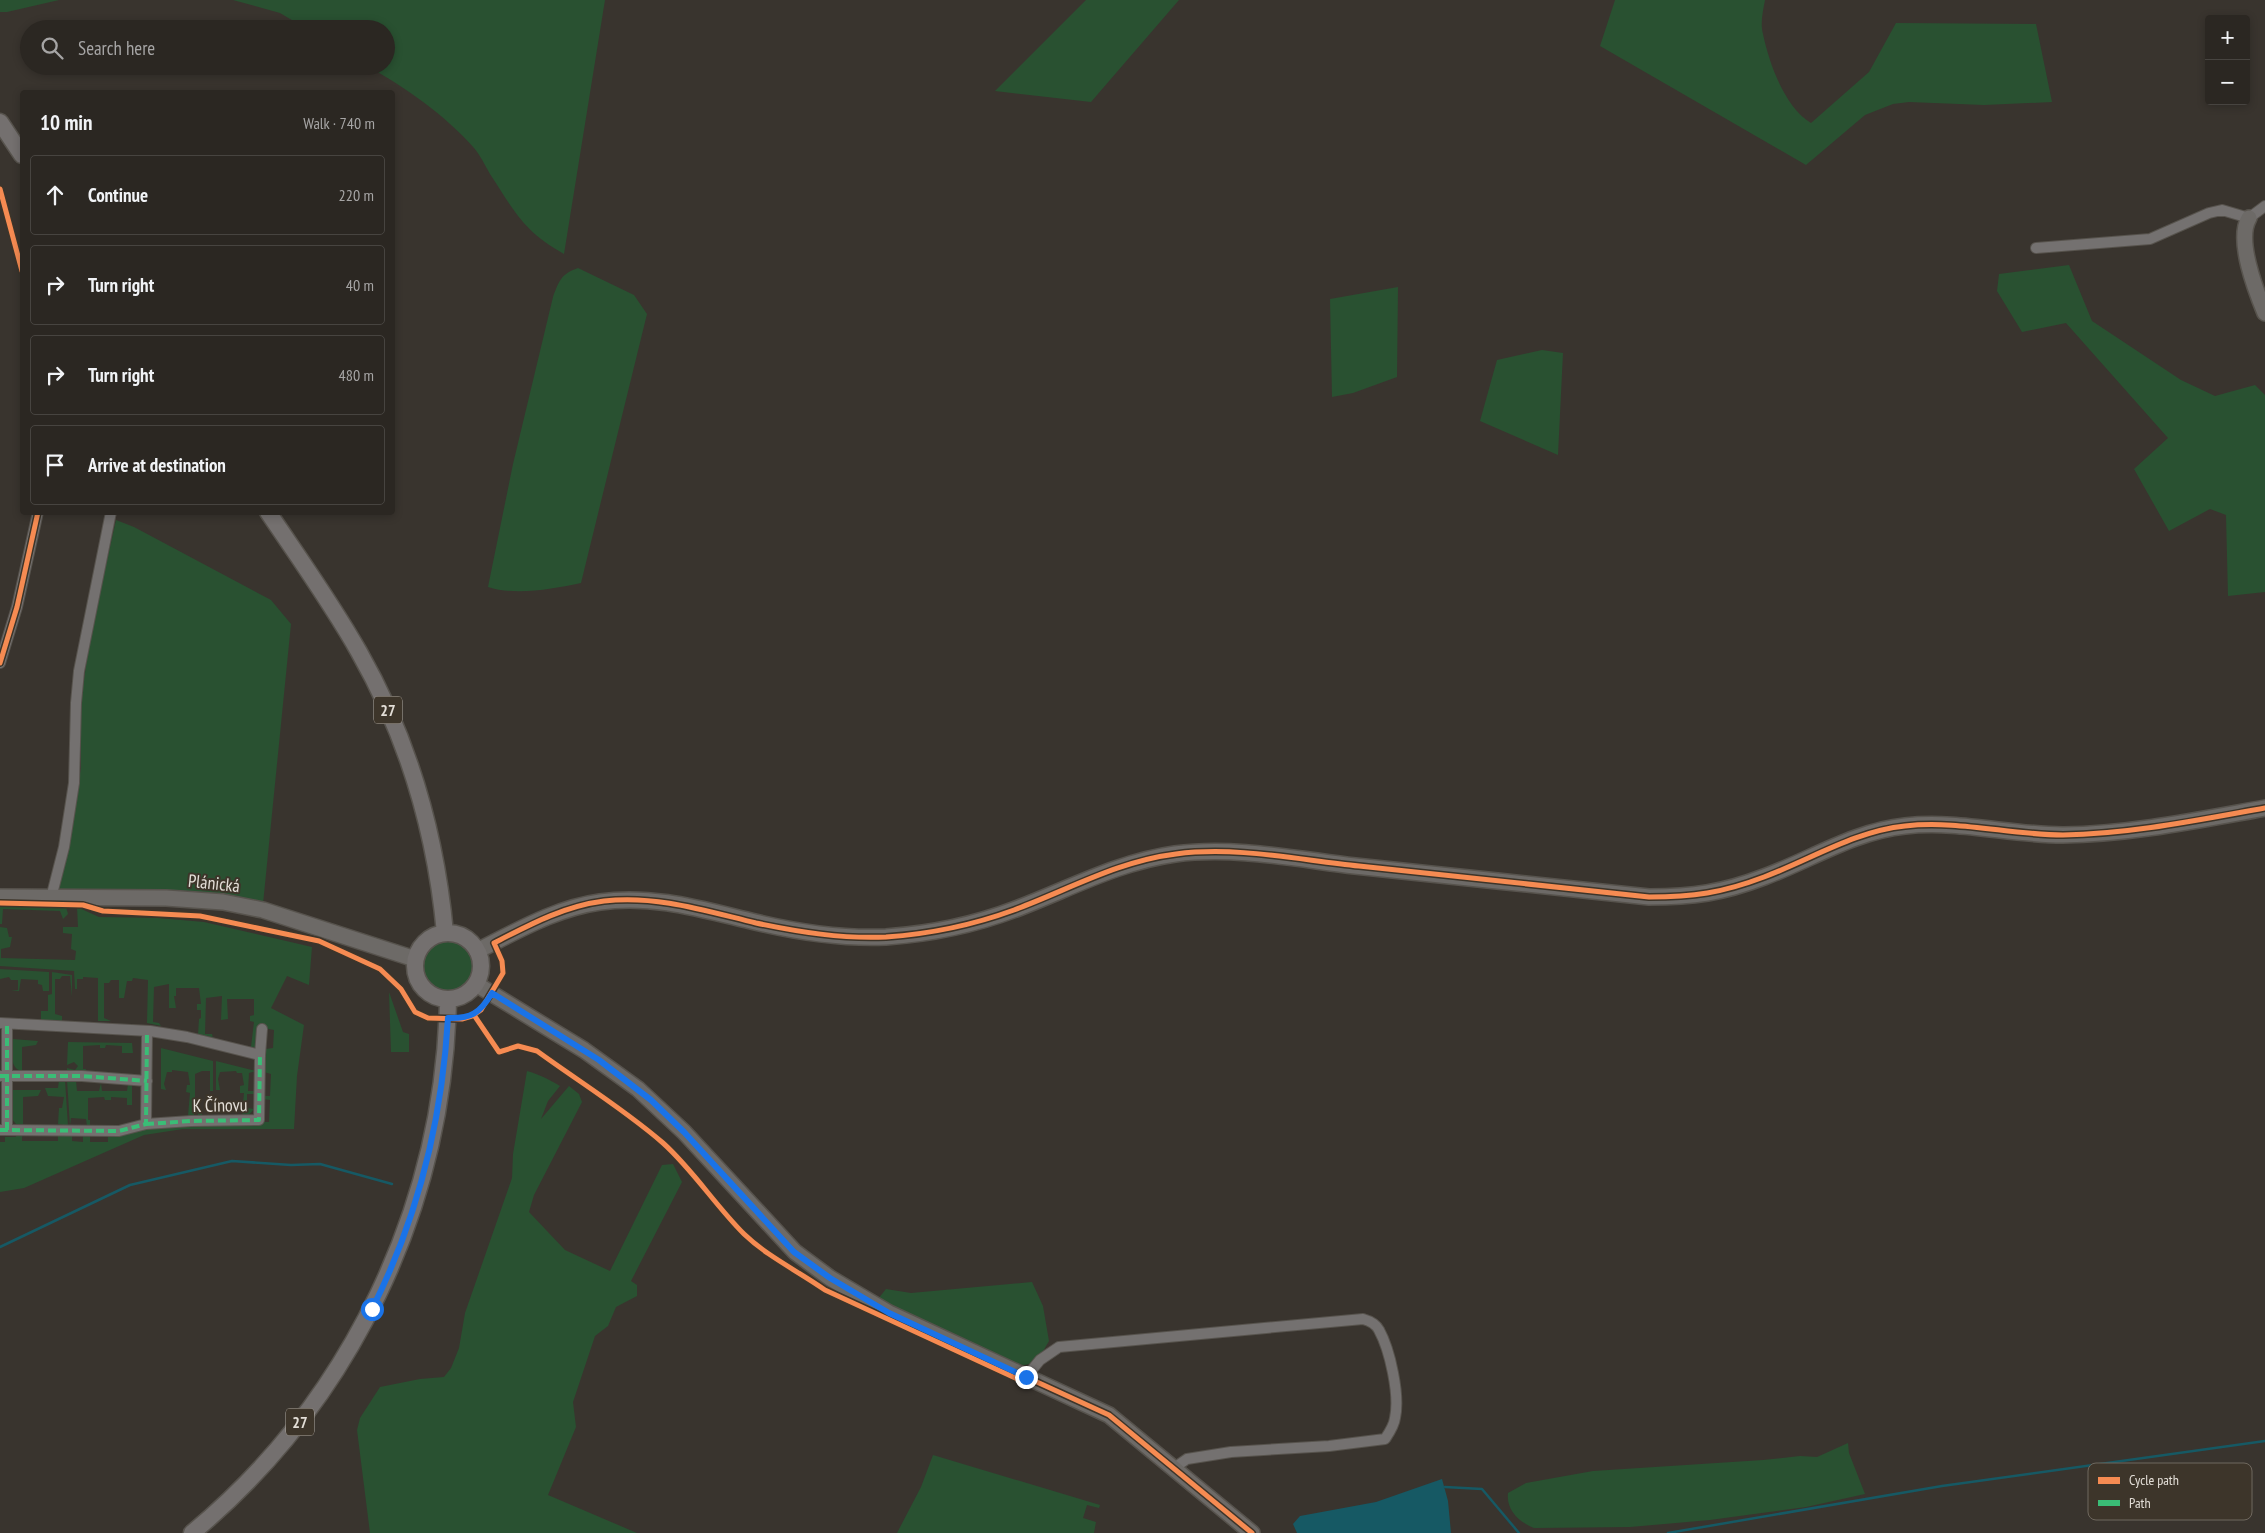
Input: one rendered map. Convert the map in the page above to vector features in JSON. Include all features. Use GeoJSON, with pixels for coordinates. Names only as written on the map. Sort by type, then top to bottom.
{"type":"FeatureCollection","features":[{"type":"Feature","properties":{"kind":"main road"},"geometry":{"type":"LineString","coordinates":[[0,122],[20,152]]}},
{"type":"Feature","properties":{"kind":"main road"},"geometry":{"type":"LineString","coordinates":[[2249,218],[2243,232],[2244,243],[2257,294],[2265,314]]}},
{"type":"Feature","properties":{"kind":"main road","name":"27"},"geometry":{"type":"LineString","coordinates":[[270,515],[344,626],[366,665],[392,719],[426,817],[438,878],[445,933]]}},
{"type":"Feature","properties":{"kind":"main road"},"geometry":{"type":"LineString","coordinates":[[478,951],[542,919],[581,906],[615,900],[653,900],[698,908],[806,933],[884,937],[936,931],[982,921],[1129,864],[1162,856],[1211,852],[1279,856],[1649,896],[1690,897],[1722,891],[1764,877],[1848,840],[1905,826],[1970,826],[2062,835],[2122,831],[2265,808]]}},
{"type":"Feature","properties":{"kind":"main road","name":"Plánická"},"geometry":{"type":"LineString","coordinates":[[0,896],[196,899],[242,904],[415,959]]}},
{"type":"Feature","properties":{"kind":"main road"},"geometry":{"type":"LineString","coordinates":[[445,933],[463,936],[478,951],[481,966],[476,984],[464,995],[448,1000],[431,995],[420,986],[415,973],[415,959],[426,941],[445,933]]}},
{"type":"Feature","properties":{"kind":"main road"},"geometry":{"type":"LineString","coordinates":[[476,984],[584,1050],[638,1089],[684,1132],[794,1252],[830,1278],[889,1313],[1109,1415],[1252,1533]]}},
{"type":"Feature","properties":{"kind":"main road","name":"27"},"geometry":{"type":"LineString","coordinates":[[192,1533],[249,1480],[300,1422],[344,1359],[382,1290],[409,1221],[430,1149],[443,1076],[448,1000]]}},
{"type":"Feature","properties":{"kind":"street"},"geometry":{"type":"LineString","coordinates":[[2036,248],[2150,239],[2209,213],[2222,210],[2249,218],[2265,206]]}},
{"type":"Feature","properties":{"kind":"street"},"geometry":{"type":"LineString","coordinates":[[0,663],[3,643],[17,607],[37,515]]}},
{"type":"Feature","properties":{"kind":"street"},"geometry":{"type":"LineString","coordinates":[[51,898],[64,848],[74,783],[76,703],[80,671],[110,515]]}},
{"type":"Feature","properties":{"kind":"street","name":"K Čínovu"},"geometry":{"type":"LineString","coordinates":[[260,1055],[188,1037],[147,1031],[4,1024],[4,1130],[119,1131],[146,1124],[258,1120],[262,1029]]}},
{"type":"Feature","properties":{"kind":"street"},"geometry":{"type":"LineString","coordinates":[[146,1124],[147,1031]]}},
{"type":"Feature","properties":{"kind":"street"},"geometry":{"type":"LineString","coordinates":[[4,1076],[82,1076],[147,1081]]}},
{"type":"Feature","properties":{"kind":"street"},"geometry":{"type":"LineString","coordinates":[[1026,1377],[1040,1360],[1060,1347],[1364,1318],[1371,1321],[1379,1329],[1393,1372],[1396,1408],[1395,1419],[1385,1440],[1329,1446],[1231,1452],[1187,1459],[1174,1468]]}},
{"type":"Feature","properties":{"kind":"green space"},"geometry":{"type":"Polygon","coordinates":[[[0,0],[59,0],[0,12],[0,0]]]}},
{"type":"Feature","properties":{"kind":"green space"},"geometry":{"type":"Polygon","coordinates":[[[233,0],[605,0],[564,254],[550,246],[521,220],[474,148],[463,136],[424,102],[382,75],[395,75],[395,20],[292,20],[280,13],[233,0]]]}},
{"type":"Feature","properties":{"kind":"green space"},"geometry":{"type":"Polygon","coordinates":[[[1086,0],[1179,0],[1091,102],[995,91],[1086,0]]]}},
{"type":"Feature","properties":{"kind":"green space"},"geometry":{"type":"Polygon","coordinates":[[[1615,0],[1765,0],[1762,30],[1769,58],[1780,84],[1793,107],[1811,123],[1869,72],[1896,23],[2036,24],[2052,102],[1984,105],[1909,102],[1893,104],[1865,115],[1806,165],[1600,46],[1615,0]]]}},
{"type":"Feature","properties":{"kind":"green space"},"geometry":{"type":"Polygon","coordinates":[[[2069,265],[2092,321],[2181,380],[2215,396],[2255,385],[2265,395],[2265,592],[2228,596],[2226,515],[2210,509],[2169,531],[2134,469],[2168,438],[2066,323],[2022,332],[1997,291],[1999,274],[2069,265]]]}},
{"type":"Feature","properties":{"kind":"green space"},"geometry":{"type":"Polygon","coordinates":[[[578,268],[634,295],[647,314],[581,583],[546,589],[499,590],[488,587],[513,464],[553,297],[561,279],[578,268]]]}},
{"type":"Feature","properties":{"kind":"green space"},"geometry":{"type":"Polygon","coordinates":[[[1398,287],[1397,377],[1353,393],[1332,397],[1330,299],[1398,287]]]}},
{"type":"Feature","properties":{"kind":"green space"},"geometry":{"type":"Polygon","coordinates":[[[1542,350],[1563,353],[1558,455],[1480,421],[1497,360],[1542,350]]]}},
{"type":"Feature","properties":{"kind":"green space"},"geometry":{"type":"Polygon","coordinates":[[[116,520],[134,527],[271,600],[291,624],[263,904],[213,894],[58,894],[81,768],[81,700],[91,632],[116,520]]]}},
{"type":"Feature","properties":{"kind":"green space"},"geometry":{"type":"Polygon","coordinates":[[[14,901],[65,903],[68,914],[63,919],[60,911],[3,909],[2,924],[0,924],[0,906],[14,906],[14,901]]]}},
{"type":"Feature","properties":{"kind":"green space"},"geometry":{"type":"Polygon","coordinates":[[[77,907],[99,917],[158,918],[204,922],[312,947],[309,985],[287,976],[271,1008],[304,1025],[297,1076],[294,1129],[183,1129],[144,1135],[24,1188],[0,1192],[0,1142],[5,1142],[5,1137],[16,1137],[16,1134],[22,1135],[22,1141],[58,1141],[58,1135],[72,1134],[72,1141],[83,1142],[83,1135],[90,1135],[90,1142],[108,1142],[108,1135],[167,1126],[261,1125],[262,1122],[269,1122],[270,1100],[263,1099],[263,1096],[270,1096],[271,1074],[264,1072],[266,1049],[273,1048],[274,1030],[259,1027],[256,1048],[251,1047],[254,1022],[250,1021],[250,1016],[254,1015],[254,999],[227,999],[228,1019],[221,1020],[222,996],[206,998],[205,1034],[212,1034],[213,1038],[198,1035],[199,1019],[201,1018],[201,1010],[197,1010],[197,1004],[201,1004],[199,988],[176,988],[176,996],[174,996],[176,1008],[169,1008],[169,984],[154,987],[153,1022],[159,1023],[161,1026],[147,1023],[148,980],[133,978],[132,981],[127,981],[124,998],[119,998],[119,980],[111,980],[109,983],[104,983],[104,1018],[111,1021],[98,1021],[98,978],[83,977],[83,979],[77,979],[77,989],[75,989],[74,971],[0,966],[0,927],[7,928],[9,937],[12,937],[10,947],[1,949],[1,958],[75,960],[76,951],[71,949],[72,934],[63,933],[63,927],[78,927],[77,907]]]}},
{"type":"Feature","properties":{"kind":"green space"},"geometry":{"type":"Polygon","coordinates":[[[448,940],[458,942],[466,948],[472,956],[474,966],[472,976],[466,984],[458,990],[448,992],[438,990],[430,984],[424,976],[422,966],[424,956],[430,948],[438,942],[448,940]]]}},
{"type":"Feature","properties":{"kind":"green space"},"geometry":{"type":"Polygon","coordinates":[[[0,969],[49,972],[49,991],[43,991],[42,985],[38,984],[38,980],[21,979],[19,991],[11,991],[18,990],[18,980],[11,980],[9,977],[0,979],[0,969]]]}},
{"type":"Feature","properties":{"kind":"green space"},"geometry":{"type":"Polygon","coordinates":[[[52,972],[72,975],[72,997],[70,976],[62,976],[60,979],[55,979],[55,1014],[62,1016],[62,1023],[58,1020],[41,1021],[41,1011],[48,1011],[48,995],[52,994],[52,972]]]}},
{"type":"Feature","properties":{"kind":"green space"},"geometry":{"type":"Polygon","coordinates":[[[389,992],[403,1032],[409,1034],[409,1052],[391,1052],[389,992]]]}},
{"type":"Feature","properties":{"kind":"green space"},"geometry":{"type":"Polygon","coordinates":[[[13,1039],[38,1041],[36,1045],[22,1047],[22,1071],[13,1063],[13,1039]]]}},
{"type":"Feature","properties":{"kind":"green space"},"geometry":{"type":"Polygon","coordinates":[[[68,1042],[132,1043],[133,1053],[122,1053],[122,1046],[106,1045],[105,1048],[100,1048],[100,1045],[83,1046],[83,1069],[86,1069],[85,1074],[67,1075],[67,1068],[75,1070],[78,1066],[74,1062],[67,1065],[68,1042]]]}},
{"type":"Feature","properties":{"kind":"green space"},"geometry":{"type":"Polygon","coordinates":[[[161,1048],[213,1061],[213,1091],[210,1091],[210,1071],[202,1071],[195,1074],[195,1109],[202,1110],[202,1116],[194,1113],[194,1116],[188,1116],[190,1093],[186,1092],[187,1085],[190,1085],[188,1072],[172,1070],[172,1072],[167,1072],[164,1084],[166,1090],[161,1089],[161,1048]]]}},
{"type":"Feature","properties":{"kind":"green space"},"geometry":{"type":"Polygon","coordinates":[[[216,1061],[256,1071],[249,1073],[248,1091],[255,1091],[255,1094],[247,1094],[247,1108],[254,1109],[249,1115],[242,1115],[244,1093],[240,1093],[240,1086],[244,1085],[242,1073],[237,1073],[236,1071],[220,1072],[218,1079],[220,1090],[216,1090],[216,1061]]]}},
{"type":"Feature","properties":{"kind":"green space"},"geometry":{"type":"Polygon","coordinates":[[[527,1071],[560,1086],[548,1101],[541,1119],[569,1086],[579,1094],[582,1102],[534,1195],[529,1212],[565,1250],[610,1271],[662,1165],[673,1164],[682,1182],[631,1281],[637,1285],[637,1296],[616,1307],[608,1326],[595,1336],[573,1402],[576,1427],[548,1495],[637,1533],[370,1533],[357,1430],[360,1418],[380,1387],[420,1379],[444,1377],[451,1368],[459,1348],[465,1313],[512,1178],[513,1154],[527,1071]]]}},
{"type":"Feature","properties":{"kind":"green space"},"geometry":{"type":"Polygon","coordinates":[[[59,1080],[65,1080],[68,1126],[58,1124],[59,1108],[62,1108],[64,1097],[48,1096],[45,1088],[58,1088],[59,1080]]]}},
{"type":"Feature","properties":{"kind":"green space"},"geometry":{"type":"Polygon","coordinates":[[[67,1080],[76,1081],[77,1091],[99,1091],[101,1083],[102,1091],[127,1091],[128,1084],[132,1084],[132,1105],[127,1105],[127,1098],[111,1097],[111,1100],[105,1100],[104,1097],[88,1098],[88,1120],[90,1120],[90,1125],[87,1126],[86,1119],[71,1118],[70,1126],[67,1080]]]}},
{"type":"Feature","properties":{"kind":"green space"},"geometry":{"type":"Polygon","coordinates":[[[12,1090],[41,1090],[38,1096],[23,1097],[23,1125],[16,1124],[12,1119],[12,1090]]]}},
{"type":"Feature","properties":{"kind":"green space"},"geometry":{"type":"Polygon","coordinates":[[[1032,1282],[1043,1306],[1049,1341],[1037,1359],[1025,1365],[1015,1364],[977,1349],[878,1299],[886,1289],[911,1293],[1032,1282]]]}},
{"type":"Feature","properties":{"kind":"green space"},"geometry":{"type":"Polygon","coordinates":[[[1848,1443],[1849,1453],[1865,1494],[1806,1507],[1710,1520],[1630,1527],[1534,1528],[1519,1519],[1509,1505],[1508,1493],[1526,1483],[1593,1471],[1800,1456],[1817,1457],[1848,1443]]]}},
{"type":"Feature","properties":{"kind":"green space"},"geometry":{"type":"Polygon","coordinates":[[[933,1455],[1100,1505],[1099,1508],[1087,1505],[1083,1518],[1096,1522],[1094,1533],[897,1533],[921,1487],[933,1455]]]}},
{"type":"Feature","properties":{"kind":"water"},"geometry":{"type":"Polygon","coordinates":[[[1442,1479],[1448,1501],[1451,1533],[1297,1533],[1293,1524],[1300,1516],[1376,1502],[1442,1479]]]}},
{"type":"Feature","properties":{"kind":"waterway"},"geometry":{"type":"LineString","coordinates":[[0,1247],[130,1185],[232,1161],[291,1165],[320,1164],[392,1184]]}},
{"type":"Feature","properties":{"kind":"waterway"},"geometry":{"type":"LineString","coordinates":[[2107,1463],[2265,1441]]}},
{"type":"Feature","properties":{"kind":"waterway"},"geometry":{"type":"LineString","coordinates":[[1668,1533],[1942,1486],[2088,1466]]}},
{"type":"Feature","properties":{"kind":"waterway"},"geometry":{"type":"LineString","coordinates":[[1445,1487],[1482,1489],[1519,1533]]}},
{"type":"Feature","properties":{"kind":"marked path"},"geometry":{"type":"LineString","coordinates":[[7,1024],[7,1130]]}},
{"type":"Feature","properties":{"kind":"marked path"},"geometry":{"type":"LineString","coordinates":[[0,1130],[119,1131],[146,1124],[147,1031]]}},
{"type":"Feature","properties":{"kind":"marked path"},"geometry":{"type":"LineString","coordinates":[[146,1124],[259,1120],[260,1055]]}},
{"type":"Feature","properties":{"kind":"marked path"},"geometry":{"type":"LineString","coordinates":[[0,1076],[82,1076],[147,1081]]}},
{"type":"Feature","properties":{"kind":"cycle path"},"geometry":{"type":"LineString","coordinates":[[0,189],[20,264]]}},
{"type":"Feature","properties":{"kind":"cycle path"},"geometry":{"type":"LineString","coordinates":[[0,663],[17,607],[37,515]]}},
{"type":"Feature","properties":{"kind":"cycle path"},"geometry":{"type":"LineString","coordinates":[[0,903],[83,905],[103,911],[200,916],[319,941],[380,969],[401,989],[415,1012],[428,1018],[462,1019],[472,1016],[481,1010],[503,973],[502,961],[494,943],[561,912],[604,901],[643,900],[662,902],[804,932],[853,937],[886,937],[919,934],[983,920],[1014,910],[1094,877],[1134,863],[1176,854],[1199,852],[1268,855],[1649,897],[1680,896],[1707,893],[1749,882],[1851,840],[1886,829],[1905,826],[1945,825],[2024,833],[2088,834],[2164,826],[2265,808]]}},
{"type":"Feature","properties":{"kind":"cycle path"},"geometry":{"type":"LineString","coordinates":[[474,1015],[499,1052],[518,1046],[537,1051],[617,1107],[663,1143],[674,1153],[744,1234],[773,1257],[825,1290],[1022,1381],[1026,1377],[1109,1415],[1252,1533]]}},
{"type":"Feature","properties":{"kind":"route"},"geometry":{"type":"LineString","coordinates":[[372,1309],[382,1290],[405,1233],[426,1167],[441,1093],[448,1018],[462,1019],[474,1015],[481,1010],[492,993],[599,1060],[651,1100],[674,1121],[794,1252],[830,1278],[889,1313],[1026,1377]]}}]}
